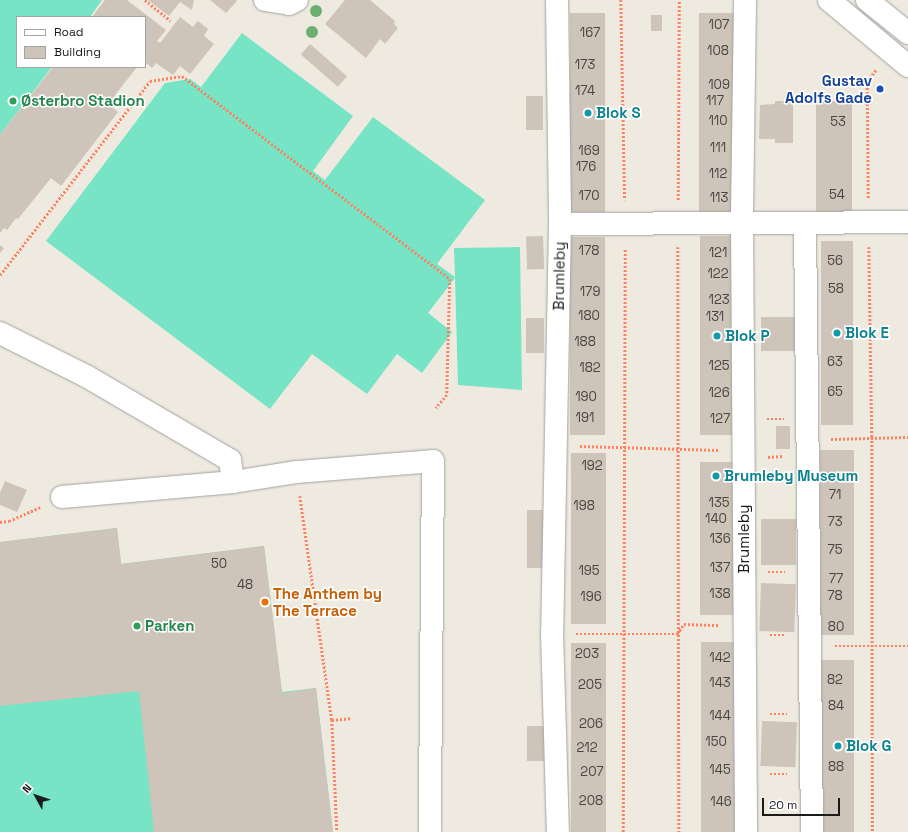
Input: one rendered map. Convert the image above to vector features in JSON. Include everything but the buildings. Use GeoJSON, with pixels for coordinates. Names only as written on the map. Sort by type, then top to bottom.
{"type":"FeatureCollection","features":[{"type":"Feature","properties":{"kind":"street"},"geometry":{"type":"LineString","coordinates":[[265,0],[289,4],[297,0]]}},
{"type":"Feature","properties":{"kind":"street","name":"Brumleby"},"geometry":{"type":"LineString","coordinates":[[557,0],[560,224],[552,633],[558,832]]}},
{"type":"Feature","properties":{"kind":"street","name":"Brumleby"},"geometry":{"type":"LineString","coordinates":[[745,0],[742,222],[746,832]]}},
{"type":"Feature","properties":{"kind":"street"},"geometry":{"type":"LineString","coordinates":[[829,0],[908,66]]}},
{"type":"Feature","properties":{"kind":"street"},"geometry":{"type":"LineString","coordinates":[[867,0],[908,33]]}},
{"type":"Feature","properties":{"kind":"street","name":"Brumleby"},"geometry":{"type":"LineString","coordinates":[[560,224],[742,222],[868,224],[908,222]]}},
{"type":"Feature","properties":{"kind":"street"},"geometry":{"type":"LineString","coordinates":[[805,223],[812,832]]}},
{"type":"Feature","properties":{"kind":"street"},"geometry":{"type":"LineString","coordinates":[[0,333],[86,376],[230,460],[232,482]]}},
{"type":"Feature","properties":{"kind":"street"},"geometry":{"type":"LineString","coordinates":[[62,497],[232,482],[297,472],[433,461],[430,832]]}},
{"type":"Feature","properties":{"kind":"path"},"geometry":{"type":"LineString","coordinates":[[145,0],[171,21]]}},
{"type":"Feature","properties":{"kind":"path"},"geometry":{"type":"LineString","coordinates":[[621,0],[625,224],[623,832]]}},
{"type":"Feature","properties":{"kind":"path"},"geometry":{"type":"LineString","coordinates":[[873,832],[872,437],[867,81],[891,51]]}},
{"type":"Feature","properties":{"kind":"path"},"geometry":{"type":"LineString","coordinates":[[0,275],[150,81],[182,76],[450,279],[447,394],[436,408]]}},
{"type":"Feature","properties":{"kind":"path"},"geometry":{"type":"LineString","coordinates":[[743,420],[807,418]]}},
{"type":"Feature","properties":{"kind":"path"},"geometry":{"type":"LineString","coordinates":[[556,446],[743,450],[755,457],[872,437],[908,437]]}},
{"type":"Feature","properties":{"kind":"path"},"geometry":{"type":"LineString","coordinates":[[678,448],[677,634],[679,832]]}},
{"type":"Feature","properties":{"kind":"path"},"geometry":{"type":"LineString","coordinates":[[297,472],[332,720],[337,832]]}},
{"type":"Feature","properties":{"kind":"path"},"geometry":{"type":"LineString","coordinates":[[0,522],[9,521],[62,497]]}},
{"type":"Feature","properties":{"kind":"path"},"geometry":{"type":"LineString","coordinates":[[744,571],[809,573]]}},
{"type":"Feature","properties":{"kind":"path"},"geometry":{"type":"LineString","coordinates":[[677,634],[684,624],[745,630],[810,640],[872,647],[908,646]]}},
{"type":"Feature","properties":{"kind":"path"},"geometry":{"type":"LineString","coordinates":[[596,635],[623,636],[677,634]]}},
{"type":"Feature","properties":{"kind":"path"},"geometry":{"type":"LineString","coordinates":[[745,714],[811,714]]}},
{"type":"Feature","properties":{"kind":"path"},"geometry":{"type":"LineString","coordinates":[[332,720],[352,718]]}},
{"type":"Feature","properties":{"kind":"path"},"geometry":{"type":"LineString","coordinates":[[746,773],[811,774]]}},
{"type":"Feature","properties":{"kind":"green space","name":"Østerbro Stadion"},"geometry":{"type":"Polygon","coordinates":[[[0,0],[102,0],[91,16],[16,16],[16,68],[51,68],[0,135],[0,0]]]}},
{"type":"Feature","properties":{"kind":"green space"},"geometry":{"type":"Polygon","coordinates":[[[242,33],[353,116],[313,171],[325,180],[373,117],[485,200],[437,264],[455,277],[454,248],[520,247],[522,390],[458,385],[455,278],[428,313],[452,332],[422,373],[397,354],[367,394],[312,354],[270,409],[46,241],[165,83],[190,79],[201,87],[242,33]]]}},
{"type":"Feature","properties":{"kind":"green space","name":"Parken"},"geometry":{"type":"Polygon","coordinates":[[[117,528],[121,564],[264,546],[282,692],[316,688],[333,832],[0,832],[0,542],[117,528]]]}},
{"type":"Feature","properties":{"kind":"place","name":"Gustav Adolfs Gade"},"geometry":{"type":"Point","coordinates":[880,89]}},
{"type":"Feature","properties":{"kind":"place","name":"Østerbro Stadion"},"geometry":{"type":"Point","coordinates":[13,101]}},
{"type":"Feature","properties":{"kind":"place","name":"Blok S"},"geometry":{"type":"Point","coordinates":[588,113]}},
{"type":"Feature","properties":{"kind":"place","name":"Blok E"},"geometry":{"type":"Point","coordinates":[837,333]}},
{"type":"Feature","properties":{"kind":"place","name":"Blok P"},"geometry":{"type":"Point","coordinates":[717,336]}},
{"type":"Feature","properties":{"kind":"place","name":"Brumleby Museum"},"geometry":{"type":"Point","coordinates":[716,476]}},
{"type":"Feature","properties":{"kind":"place","name":"The Anthem by The Terrace"},"geometry":{"type":"Point","coordinates":[265,602]}},
{"type":"Feature","properties":{"kind":"place","name":"Parken"},"geometry":{"type":"Point","coordinates":[137,626]}},
{"type":"Feature","properties":{"kind":"place","name":"Blok G"},"geometry":{"type":"Point","coordinates":[838,746]}}]}
